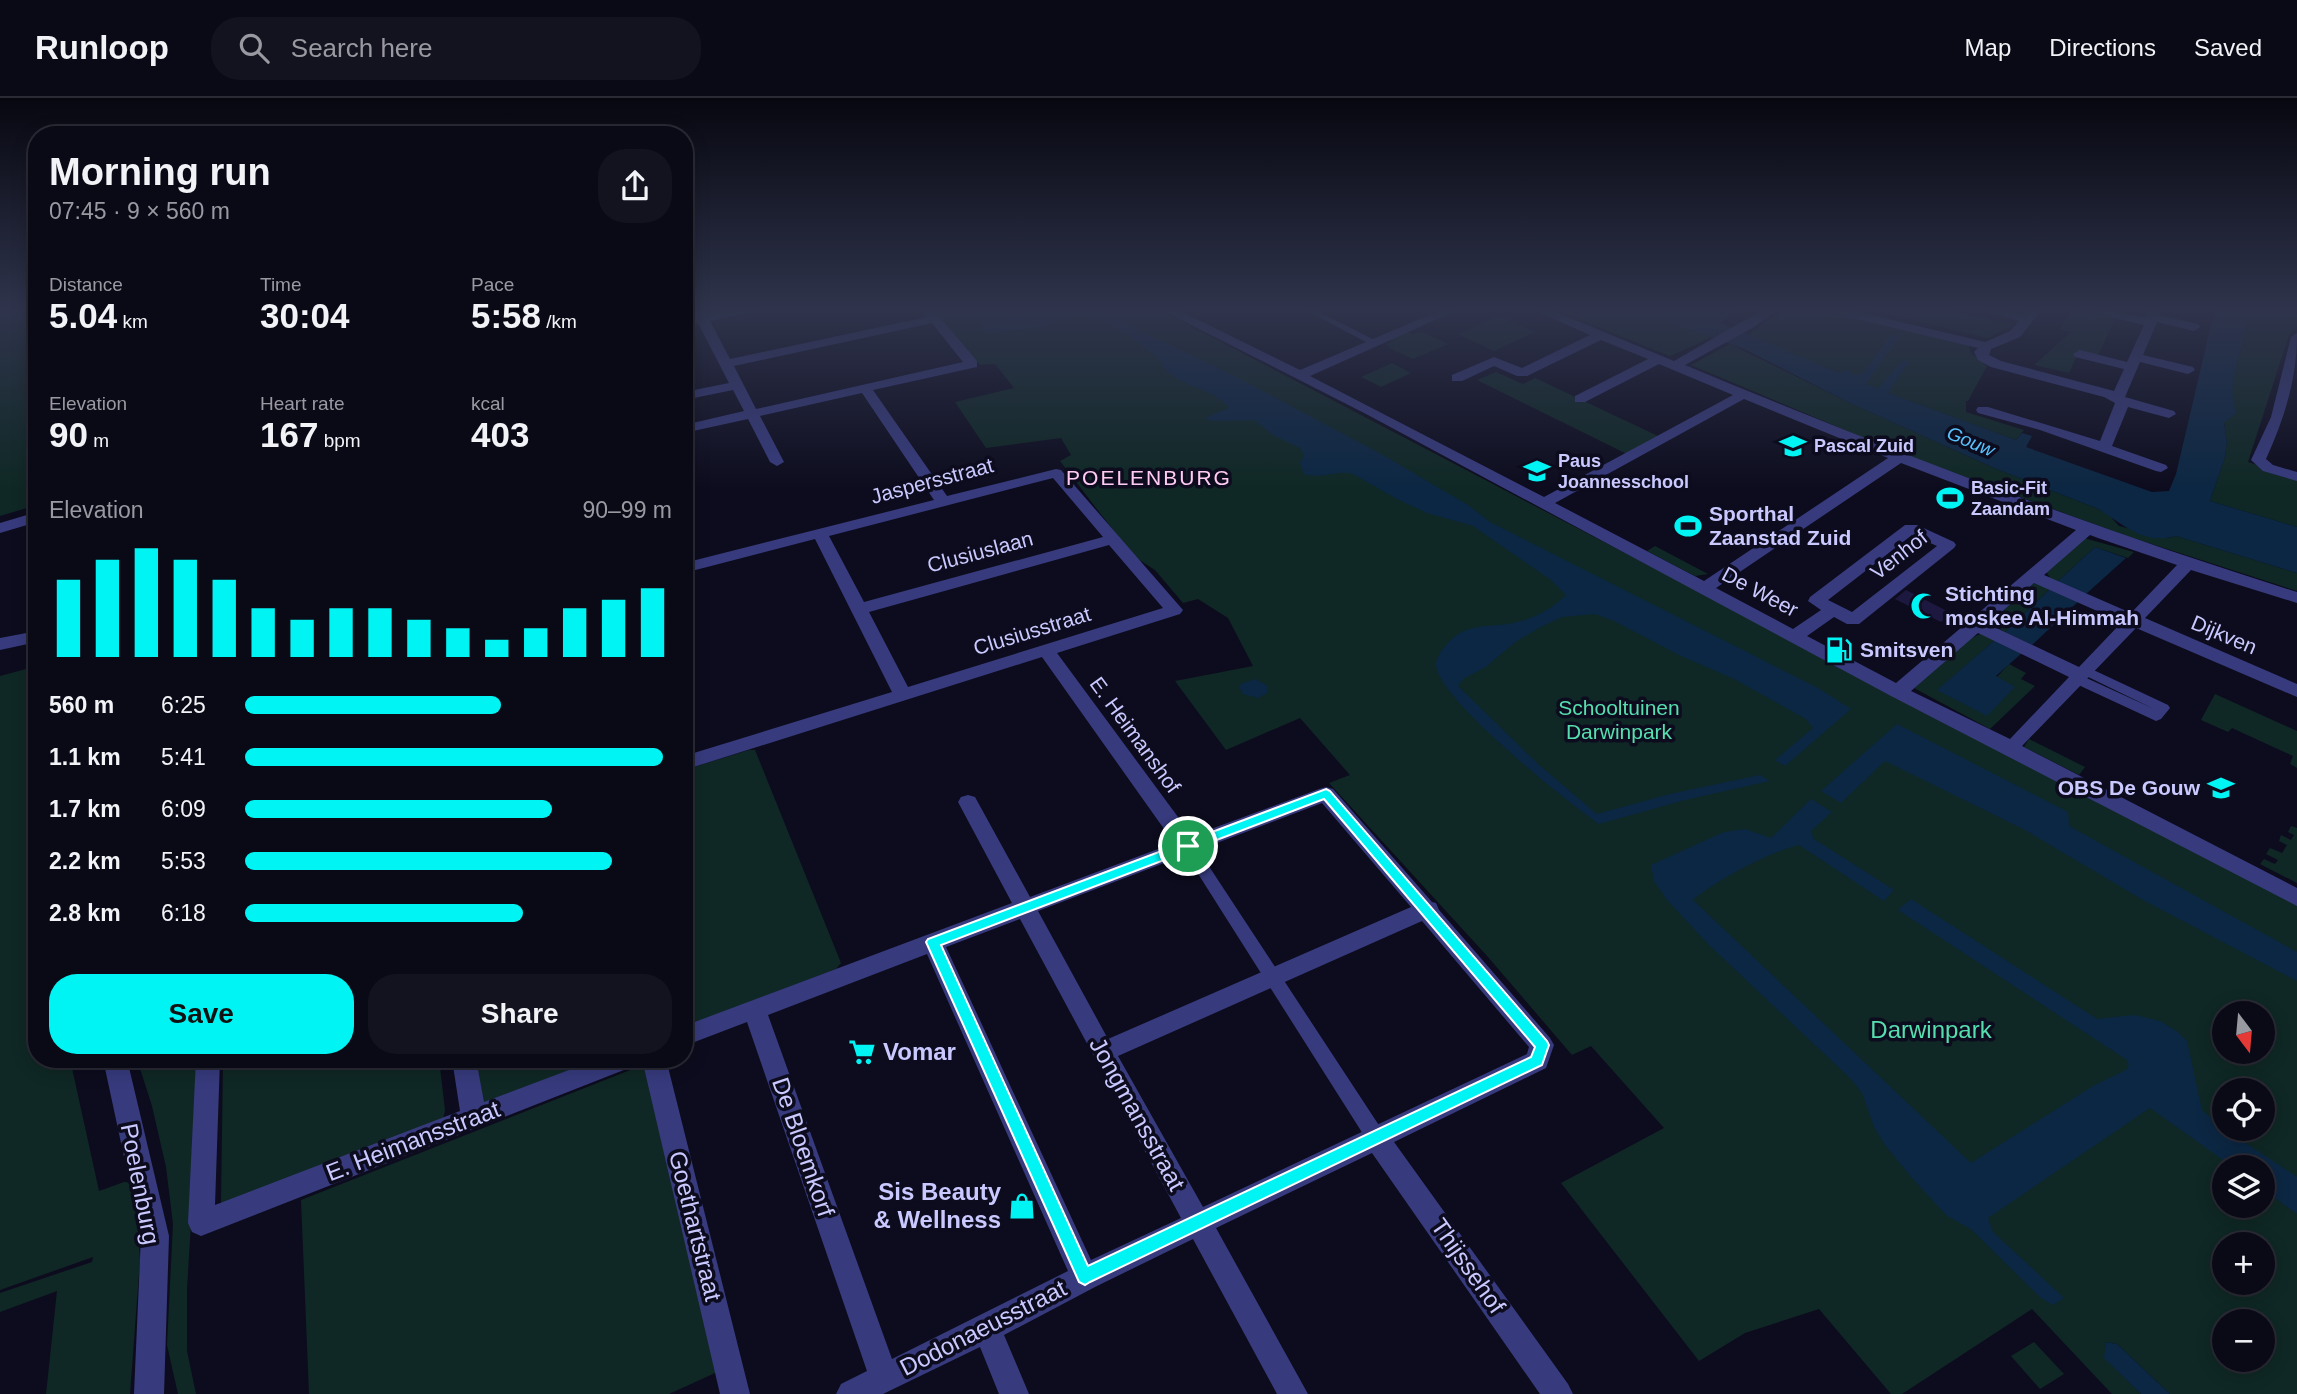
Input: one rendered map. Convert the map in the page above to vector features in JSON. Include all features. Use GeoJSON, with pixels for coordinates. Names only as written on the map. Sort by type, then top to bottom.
{"type":"FeatureCollection","features":[{"type":"Feature","properties":{"kind":"street"},"geometry":{"type":"LineString","coordinates":[[730,368],[777,461]]}},
{"type":"Feature","properties":{"kind":"street"},"geometry":{"type":"LineString","coordinates":[[693,427],[952,368]]}},
{"type":"Feature","properties":{"kind":"street","name":"De Weer"},"geometry":{"type":"LineString","coordinates":[[1287,368],[1898,692],[2297,898]]}},
{"type":"Feature","properties":{"kind":"street"},"geometry":{"type":"LineString","coordinates":[[1300,375],[1315,368]]}},
{"type":"Feature","properties":{"kind":"street"},"geometry":{"type":"LineString","coordinates":[[1457,378],[1478,368]]}},
{"type":"Feature","properties":{"kind":"street"},"geometry":{"type":"LineString","coordinates":[[1511,368],[1522,373],[1531,368]]}},
{"type":"Feature","properties":{"kind":"street"},"geometry":{"type":"LineString","coordinates":[[1580,399],[1640,368]]}},
{"type":"Feature","properties":{"kind":"street"},"geometry":{"type":"LineString","coordinates":[[1680,368],[1898,458],[2188,563],[2297,598]]}},
{"type":"Feature","properties":{"kind":"street"},"geometry":{"type":"LineString","coordinates":[[2014,368],[2169,414]]}},
{"type":"Feature","properties":{"kind":"street"},"geometry":{"type":"LineString","coordinates":[[2104,448],[2132,368]]}},
{"type":"Feature","properties":{"kind":"street"},"geometry":{"type":"LineString","coordinates":[[2178,368],[2188,370]]}},
{"type":"Feature","properties":{"kind":"street"},"geometry":{"type":"LineString","coordinates":[[2292,376],[2278,417],[2258,460],[2261,464],[2297,477]]}},
{"type":"Feature","properties":{"kind":"street"},"geometry":{"type":"LineString","coordinates":[[693,394],[737,385]]}},
{"type":"Feature","properties":{"kind":"street"},"geometry":{"type":"LineString","coordinates":[[865,388],[943,502]]}},
{"type":"Feature","properties":{"kind":"street"},"geometry":{"type":"LineString","coordinates":[[1544,503],[1744,394]]}},
{"type":"Feature","properties":{"kind":"street"},"geometry":{"type":"LineString","coordinates":[[1983,410],[2045,427],[2161,468]]}},
{"type":"Feature","properties":{"kind":"street"},"geometry":{"type":"LineString","coordinates":[[2278,417],[2297,423]]}},
{"type":"Feature","properties":{"kind":"street"},"geometry":{"type":"LineString","coordinates":[[1705,588],[1898,458]]}},
{"type":"Feature","properties":{"kind":"street","name":"Jaspersstraat"},"geometry":{"type":"LineString","coordinates":[[693,566],[1056,473],[1113,539]]}},
{"type":"Feature","properties":{"kind":"street"},"geometry":{"type":"LineString","coordinates":[[0,528],[28,520]]}},
{"type":"Feature","properties":{"kind":"street"},"geometry":{"type":"LineString","coordinates":[[1898,692],[2089,527]]}},
{"type":"Feature","properties":{"kind":"street","name":"Venhof"},"geometry":{"type":"LineString","coordinates":[[1911,528],[1948,545],[1853,620],[1833,610],[1816,601],[1911,528]]}},
{"type":"Feature","properties":{"kind":"street"},"geometry":{"type":"LineString","coordinates":[[820,534],[903,695]]}},
{"type":"Feature","properties":{"kind":"street","name":"Clusiuslaan"},"geometry":{"type":"LineString","coordinates":[[859,608],[1113,539]]}},
{"type":"Feature","properties":{"kind":"street","name":"Clusiusstraat"},"geometry":{"type":"LineString","coordinates":[[693,760],[1174,610],[1113,539]]}},
{"type":"Feature","properties":{"kind":"street"},"geometry":{"type":"LineString","coordinates":[[2019,740],[2188,563]]}},
{"type":"Feature","properties":{"kind":"street","name":"Dijkven"},"geometry":{"type":"LineString","coordinates":[[2032,576],[2297,691]]}},
{"type":"Feature","properties":{"kind":"street"},"geometry":{"type":"LineString","coordinates":[[1795,636],[1833,610]]}},
{"type":"Feature","properties":{"kind":"street"},"geometry":{"type":"LineString","coordinates":[[1976,625],[2081,675],[2156,716],[2163,708],[2081,675]]}},
{"type":"Feature","properties":{"kind":"street"},"geometry":{"type":"LineString","coordinates":[[0,644],[28,638]]}},
{"type":"Feature","properties":{"kind":"street","name":"E. Heimanshof"},"geometry":{"type":"LineString","coordinates":[[1046,650],[1188,846]]}},
{"type":"Feature","properties":{"kind":"street"},"geometry":{"type":"LineString","coordinates":[[693,1033],[1326,794],[1428,909],[1103,1052]]}},
{"type":"Feature","properties":{"kind":"street"},"geometry":{"type":"LineString","coordinates":[[968,802],[1024,907]]}},
{"type":"Feature","properties":{"kind":"street"},"geometry":{"type":"LineString","coordinates":[[1188,846],[1377,1139]]}},
{"type":"Feature","properties":{"kind":"street","name":"Jongmansstraat"},"geometry":{"type":"LineString","coordinates":[[1024,907],[1196,1223],[1293,1394]]}},
{"type":"Feature","properties":{"kind":"street","name":"Dodonaeusstraat"},"geometry":{"type":"LineString","coordinates":[[851,1394],[987,1329],[1196,1223],[1537,1061],[1542,1045],[1428,909]]}},
{"type":"Feature","properties":{"kind":"street"},"geometry":{"type":"LineString","coordinates":[[933,942],[1085,1277]]}},
{"type":"Feature","properties":{"kind":"street","name":"De Bloemkorf"},"geometry":{"type":"LineString","coordinates":[[754,1009],[851,1285]]}},
{"type":"Feature","properties":{"kind":"street","name":"Poelenburg"},"geometry":{"type":"LineString","coordinates":[[117,1068],[155,1236],[149,1394]]}},
{"type":"Feature","properties":{"kind":"street","name":"E. Heimansstraat"},"geometry":{"type":"LineString","coordinates":[[208,1068],[201,1223],[602,1068]]}},
{"type":"Feature","properties":{"kind":"street"},"geometry":{"type":"LineString","coordinates":[[466,1068],[474,1117]]}},
{"type":"Feature","properties":{"kind":"street","name":"Goethartstraat"},"geometry":{"type":"LineString","coordinates":[[656,1068],[735,1394]]}},
{"type":"Feature","properties":{"kind":"street","name":"Thijssehof"},"geometry":{"type":"LineString","coordinates":[[1377,1139],[1558,1394]]}},
{"type":"Feature","properties":{"kind":"street","name":"Dodonaeusstraat"},"geometry":{"type":"LineString","coordinates":[[851,1285],[884,1377]]}},
{"type":"Feature","properties":{"kind":"street"},"geometry":{"type":"LineString","coordinates":[[987,1329],[1014,1394]]}},
{"type":"Feature","properties":{"kind":"green space"},"geometry":{"type":"Polygon","coordinates":[[[0,368],[28,368],[28,508],[0,516],[0,368]]]}},
{"type":"Feature","properties":{"kind":"green space","name":"Darwinpark"},"geometry":{"type":"Polygon","coordinates":[[[999,368],[1272,368],[2297,904],[2297,1394],[2170,1394],[2117,1344],[2106,1342],[2105,1358],[2141,1394],[2112,1394],[2032,1309],[1902,1394],[1891,1394],[1819,1309],[1745,1333],[1699,1361],[1561,1183],[1664,1128],[1591,1046],[1572,1055],[1488,957],[1329,783],[1350,775],[1300,718],[1226,750],[1175,681],[1253,666],[1228,618],[1198,599],[1183,603],[1155,570],[1133,556],[1060,461],[1071,455],[1061,438],[986,448],[955,402],[1014,388],[999,368]]]}},
{"type":"Feature","properties":{"kind":"green space"},"geometry":{"type":"Polygon","coordinates":[[[1380,368],[1402,368],[1411,373],[1381,387],[1361,377],[1380,368]]]}},
{"type":"Feature","properties":{"kind":"green space"},"geometry":{"type":"Polygon","coordinates":[[[1699,368],[1780,368],[1994,468],[2096,508],[2109,515],[2119,526],[2168,538],[2176,536],[2297,573],[2297,591],[2127,536],[1897,452],[1699,368]]]}},
{"type":"Feature","properties":{"kind":"green space"},"geometry":{"type":"Polygon","coordinates":[[[1828,368],[1986,368],[1966,401],[1966,412],[2024,430],[2016,440],[1828,368]]]}},
{"type":"Feature","properties":{"kind":"green space"},"geometry":{"type":"Polygon","coordinates":[[[2049,368],[2071,368],[2069,373],[2049,368]]]}},
{"type":"Feature","properties":{"kind":"green space"},"geometry":{"type":"Polygon","coordinates":[[[2236,368],[2278,368],[2248,462],[2297,478],[2297,527],[2210,501],[2225,457],[2227,442],[2224,423],[2230,408],[2236,368]]]}},
{"type":"Feature","properties":{"kind":"green space"},"geometry":{"type":"Polygon","coordinates":[[[1496,372],[1523,384],[1535,378],[1658,436],[1627,454],[1477,380],[1496,372]]]}},
{"type":"Feature","properties":{"kind":"green space"},"geometry":{"type":"Polygon","coordinates":[[[2084,538],[2134,552],[2128,558],[2095,547],[2057,582],[2050,578],[2046,571],[2084,538]]]}},
{"type":"Feature","properties":{"kind":"green space"},"geometry":{"type":"Polygon","coordinates":[[[1655,546],[1708,574],[1695,576],[1647,551],[1655,546]]]}},
{"type":"Feature","properties":{"kind":"green space"},"geometry":{"type":"Polygon","coordinates":[[[2034,583],[2052,587],[2005,632],[1990,623],[1989,620],[2034,583]]]}},
{"type":"Feature","properties":{"kind":"green space"},"geometry":{"type":"Polygon","coordinates":[[[1980,634],[1996,639],[1938,690],[2014,687],[1996,678],[2009,664],[2026,673],[2021,679],[2035,686],[1990,729],[1914,688],[1970,639],[1980,634]]]}},
{"type":"Feature","properties":{"kind":"green space"},"geometry":{"type":"Polygon","coordinates":[[[28,668],[28,1068],[72,1068],[99,1191],[124,1182],[135,1183],[140,1260],[130,1394],[46,1394],[57,1291],[0,1312],[0,1293],[92,1262],[93,1257],[0,1290],[0,676],[28,668]]]}},
{"type":"Feature","properties":{"kind":"green space"},"geometry":{"type":"Polygon","coordinates":[[[2215,694],[2297,731],[2297,768],[2290,764],[2293,756],[2232,728],[2228,732],[2201,720],[2215,694]]]}},
{"type":"Feature","properties":{"kind":"green space"},"geometry":{"type":"Polygon","coordinates":[[[2029,739],[2085,767],[2079,775],[2024,747],[2029,739]]]}},
{"type":"Feature","properties":{"kind":"green space"},"geometry":{"type":"Polygon","coordinates":[[[755,750],[841,963],[836,969],[693,1024],[693,767],[755,750]]]}},
{"type":"Feature","properties":{"kind":"green space"},"geometry":{"type":"Polygon","coordinates":[[[2291,826],[2297,828],[2297,883],[2260,864],[2264,859],[2275,864],[2278,860],[2266,854],[2270,848],[2282,853],[2287,845],[2279,841],[2281,835],[2291,840],[2294,835],[2288,832],[2291,826]]]}},
{"type":"Feature","properties":{"kind":"green space"},"geometry":{"type":"Polygon","coordinates":[[[140,1068],[200,1068],[187,1289],[187,1351],[196,1394],[178,1394],[167,1345],[173,1224],[166,1167],[140,1068]]]}},
{"type":"Feature","properties":{"kind":"green space"},"geometry":{"type":"Polygon","coordinates":[[[223,1068],[440,1068],[445,1110],[443,1120],[221,1204],[223,1068]]]}},
{"type":"Feature","properties":{"kind":"green space"},"geometry":{"type":"Polygon","coordinates":[[[472,1068],[578,1068],[484,1104],[477,1104],[472,1068]]]}},
{"type":"Feature","properties":{"kind":"green space"},"geometry":{"type":"Polygon","coordinates":[[[635,1068],[649,1068],[726,1368],[669,1394],[309,1394],[301,1200],[635,1068]]]}},
{"type":"Feature","properties":{"kind":"green space"},"geometry":{"type":"Polygon","coordinates":[[[2034,1342],[2064,1374],[2040,1389],[2011,1356],[2034,1342]]]}},
{"type":"Feature","properties":{"kind":"water"},"geometry":{"type":"Polygon","coordinates":[[[1220,368],[1383,455],[1468,505],[1490,522],[1818,688],[1851,709],[1785,766],[1775,760],[1813,728],[1806,719],[1734,679],[1681,656],[1614,621],[1595,614],[1562,617],[1514,643],[1486,667],[1463,679],[1458,686],[1538,764],[1597,814],[1670,794],[1760,775],[1770,781],[1685,800],[1599,824],[1534,773],[1479,724],[1442,680],[1436,664],[1446,645],[1462,632],[1535,616],[1566,595],[1551,580],[1473,526],[1427,513],[1353,474],[1304,474],[1300,463],[1304,455],[1300,448],[1273,435],[1254,420],[1212,421],[1205,418],[1229,408],[1215,396],[1181,381],[1165,369],[1220,368]]]}},
{"type":"Feature","properties":{"kind":"water","name":"Gouw"},"geometry":{"type":"Polygon","coordinates":[[[1782,368],[1828,368],[1839,373],[1848,369],[1855,376],[1866,368],[1877,368],[1866,384],[1878,388],[1896,368],[1905,368],[1888,393],[2016,440],[2022,433],[2032,436],[2026,447],[2152,492],[2169,491],[2176,474],[2201,368],[2236,368],[2233,387],[2236,413],[2224,423],[2227,442],[2225,457],[2210,501],[2297,527],[2297,573],[2176,536],[2152,538],[2142,535],[2096,508],[1994,468],[1848,402],[1782,368]]]}},
{"type":"Feature","properties":{"kind":"water"},"geometry":{"type":"Polygon","coordinates":[[[2095,547],[2126,558],[2086,594],[2057,582],[2095,547]]]}},
{"type":"Feature","properties":{"kind":"water"},"geometry":{"type":"Polygon","coordinates":[[[2052,587],[2080,600],[2032,645],[2005,632],[2052,587]]]}},
{"type":"Feature","properties":{"kind":"water"},"geometry":{"type":"Polygon","coordinates":[[[1996,639],[2023,652],[1996,676],[2015,687],[1987,716],[1937,690],[1996,639]]]}},
{"type":"Feature","properties":{"kind":"water"},"geometry":{"type":"Polygon","coordinates":[[[1255,679],[1268,686],[1267,693],[1258,698],[1243,694],[1239,687],[1255,679]]]}},
{"type":"Feature","properties":{"kind":"water"},"geometry":{"type":"Polygon","coordinates":[[[1897,724],[2068,812],[2069,826],[2297,952],[2297,981],[2143,900],[2025,830],[1885,761],[1841,803],[1821,791],[1897,724]]]}},
{"type":"Feature","properties":{"kind":"water"},"geometry":{"type":"Polygon","coordinates":[[[1811,799],[1832,812],[1811,831],[1814,839],[1894,890],[1884,901],[1799,845],[1743,868],[1693,900],[1971,1163],[2093,1086],[2126,1070],[2129,1065],[2127,1060],[1898,910],[1911,899],[2097,1019],[2134,1015],[2160,1021],[2178,1032],[2187,1041],[2202,1110],[2212,1119],[2212,1141],[2242,1141],[2264,1155],[2216,1155],[2150,1108],[1988,1218],[1993,1232],[2064,1298],[2053,1305],[2041,1298],[1971,1229],[1947,1216],[1885,1145],[1874,1127],[1862,1093],[1851,1079],[1709,945],[1667,900],[1654,881],[1651,865],[1724,832],[1745,829],[1771,838],[1811,799]]]}},
{"type":"Feature","properties":{"kind":"water"},"geometry":{"type":"Polygon","coordinates":[[[2275,1163],[2297,1177],[2297,1214],[2275,1198],[2275,1163]]]}},
{"type":"Feature","properties":{"kind":"water"},"geometry":{"type":"Polygon","coordinates":[[[2106,1342],[2117,1344],[2170,1394],[2141,1394],[2104,1358],[2106,1342]]]}},
{"type":"Feature","properties":{"kind":"building","name":"Stichting moskee Al-Himmah"},"geometry":{"type":"Polygon","coordinates":[[[1906,590],[1951,613],[1941,622],[1895,599],[1906,590]]]}},
{"type":"Feature","properties":{"kind":"place","name":"Pascal Zuid"},"geometry":{"type":"Point","coordinates":[1793,446]}},
{"type":"Feature","properties":{"kind":"place","name":"Paus Joannesschool"},"geometry":{"type":"Point","coordinates":[1537,471]}},
{"type":"Feature","properties":{"kind":"place","name":"Basic-Fit Zaandam"},"geometry":{"type":"Point","coordinates":[1950,498]}},
{"type":"Feature","properties":{"kind":"place","name":"Sporthal Zaanstad Zuid"},"geometry":{"type":"Point","coordinates":[1688,526]}},
{"type":"Feature","properties":{"kind":"place","name":"Stichting moskee Al-Himmah"},"geometry":{"type":"Point","coordinates":[1924,606]}},
{"type":"Feature","properties":{"kind":"place","name":"Smitsven"},"geometry":{"type":"Point","coordinates":[1839,650]}},
{"type":"Feature","properties":{"kind":"place","name":"OBS De Gouw"},"geometry":{"type":"Point","coordinates":[2221,788]}},
{"type":"Feature","properties":{"kind":"place","name":"Vomar"},"geometry":{"type":"Point","coordinates":[862,1052]}},
{"type":"Feature","properties":{"kind":"place","name":"Sis Beauty & Wellness"},"geometry":{"type":"Point","coordinates":[1022,1206]}},
{"type":"Feature","properties":{"kind":"district","name":"POELENBURG"},"geometry":{"type":"Point","coordinates":[1149,478]}},
{"type":"Feature","properties":{"kind":"route"},"geometry":{"type":"LineString","coordinates":[[1326,794],[1428,909],[1542,1045],[1537,1061],[1085,1277],[933,942],[1188,846],[1326,794]]}},
{"type":"Feature","properties":{"kind":"park label","name":"Schooltuinen Darwinpark"},"geometry":{"type":"Point","coordinates":[1619,720]}}]}
